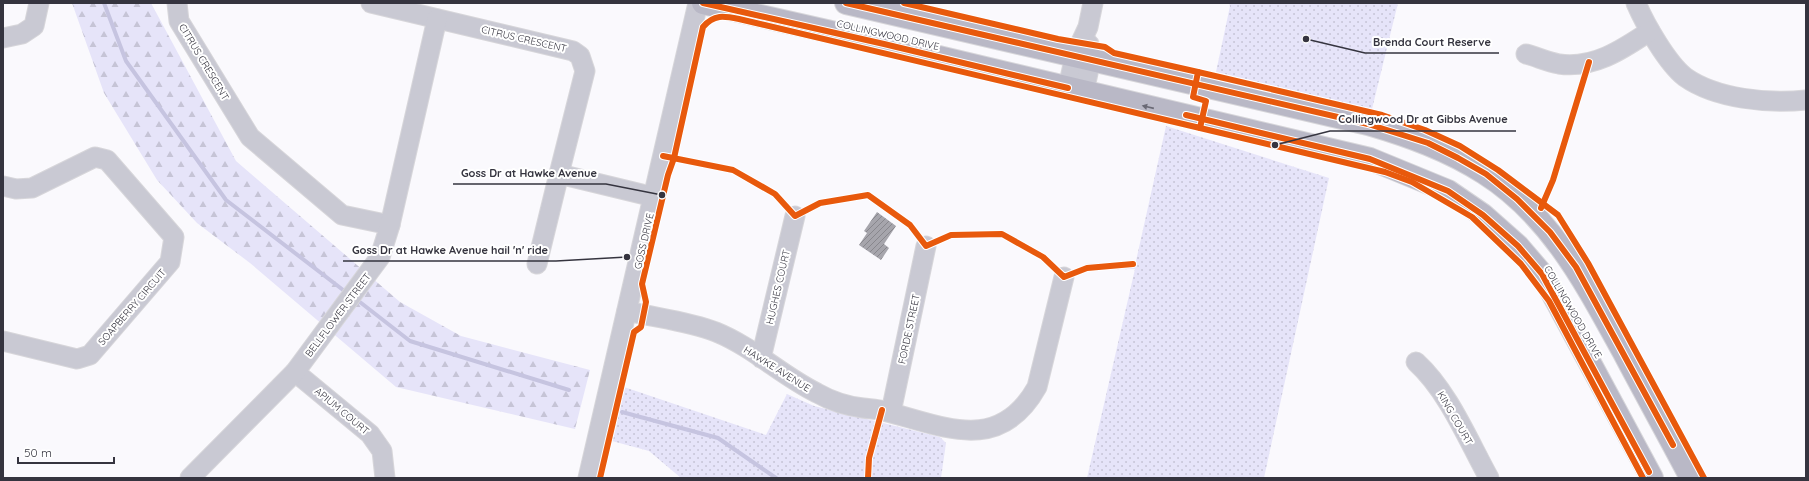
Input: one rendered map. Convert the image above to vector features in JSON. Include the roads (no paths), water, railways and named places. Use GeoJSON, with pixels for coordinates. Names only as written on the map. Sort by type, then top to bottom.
{"type":"FeatureCollection","features":[{"type":"Feature","properties":{"kind":"main road","name":"COLLINGWOOD DRIVE"},"geometry":{"type":"LineString","coordinates":[[703,3],[884,44],[1370,159],[1448,191],[1489,220],[1518,246],[1542,274],[1652,478]]}},
{"type":"Feature","properties":{"kind":"main road"},"geometry":{"type":"LineString","coordinates":[[846,3],[1083,57],[1402,134],[1428,143],[1486,174],[1517,199],[1550,232],[1576,267],[1692,478]]}},
{"type":"Feature","properties":{"kind":"street"},"geometry":{"type":"LineString","coordinates":[[3,38],[22,34],[34,26],[39,3]]}},
{"type":"Feature","properties":{"kind":"street","name":"CITRUS CRESCENT"},"geometry":{"type":"LineString","coordinates":[[177,3],[180,21],[250,137],[342,214],[390,225]]}},
{"type":"Feature","properties":{"kind":"street","name":"CITRUS CRESCENT"},"geometry":{"type":"LineString","coordinates":[[371,3],[573,51],[580,56],[584,71],[537,264]]}},
{"type":"Feature","properties":{"kind":"street","name":"GOSS DRIVE"},"geometry":{"type":"LineString","coordinates":[[588,478],[698,3]]}},
{"type":"Feature","properties":{"kind":"street"},"geometry":{"type":"LineString","coordinates":[[1076,90],[1093,3]]}},
{"type":"Feature","properties":{"kind":"street"},"geometry":{"type":"LineString","coordinates":[[1636,3],[1650,31],[1665,53],[1684,76],[1701,86],[1752,100],[1768,102],[1806,100]]}},
{"type":"Feature","properties":{"kind":"street","name":"BELLFLOWER STREET"},"geometry":{"type":"LineString","coordinates":[[190,478],[295,372],[380,257],[390,225],[437,18]]}},
{"type":"Feature","properties":{"kind":"street"},"geometry":{"type":"LineString","coordinates":[[1526,54],[1558,64],[1574,65],[1605,58],[1622,50],[1650,31]]}},
{"type":"Feature","properties":{"kind":"street","name":"SOAPBERRY CIRCUIT"},"geometry":{"type":"LineString","coordinates":[[3,186],[16,189],[32,188],[95,157],[107,160],[174,236],[170,262],[90,355],[77,359],[3,341]]}},
{"type":"Feature","properties":{"kind":"street"},"geometry":{"type":"LineString","coordinates":[[559,174],[654,197]]}},
{"type":"Feature","properties":{"kind":"street","name":"HUGHES COURT"},"geometry":{"type":"LineString","coordinates":[[762,358],[795,216]]}},
{"type":"Feature","properties":{"kind":"street","name":"FORDE STREET"},"geometry":{"type":"LineString","coordinates":[[891,412],[926,246]]}},
{"type":"Feature","properties":{"kind":"street","name":"HAWKE AVENUE"},"geometry":{"type":"LineString","coordinates":[[627,311],[717,332],[762,358],[795,382],[836,402],[891,412],[956,430],[976,431],[1004,423],[1021,411],[1037,387],[1064,278]]}},
{"type":"Feature","properties":{"kind":"street","name":"KING COURT"},"geometry":{"type":"LineString","coordinates":[[1416,362],[1443,395],[1489,478]]}},
{"type":"Feature","properties":{"kind":"street","name":"APIUM COURT"},"geometry":{"type":"LineString","coordinates":[[295,372],[370,434],[382,451],[385,478]]}},
{"type":"Feature","properties":{"kind":"waterway"},"geometry":{"type":"LineString","coordinates":[[104,3],[126,61],[226,200],[347,293]]}},
{"type":"Feature","properties":{"kind":"waterway"},"geometry":{"type":"LineString","coordinates":[[356,299],[410,341],[569,390]]}},
{"type":"Feature","properties":{"kind":"waterway"},"geometry":{"type":"LineString","coordinates":[[622,412],[718,438],[776,478]]}},
{"type":"Feature","properties":{"kind":"place","name":"Brenda Court Reserve"},"geometry":{"type":"Point","coordinates":[1306,39]}},
{"type":"Feature","properties":{"kind":"place","name":"Collingwood Dr at Gibbs Avenue"},"geometry":{"type":"Point","coordinates":[1275,145]}},
{"type":"Feature","properties":{"kind":"place","name":"Goss Dr at Hawke Avenue"},"geometry":{"type":"Point","coordinates":[662,195]}},
{"type":"Feature","properties":{"kind":"place","name":"Goss Dr at Hawke Avenue hail 'n' ride"},"geometry":{"type":"Point","coordinates":[627,257]}}]}
